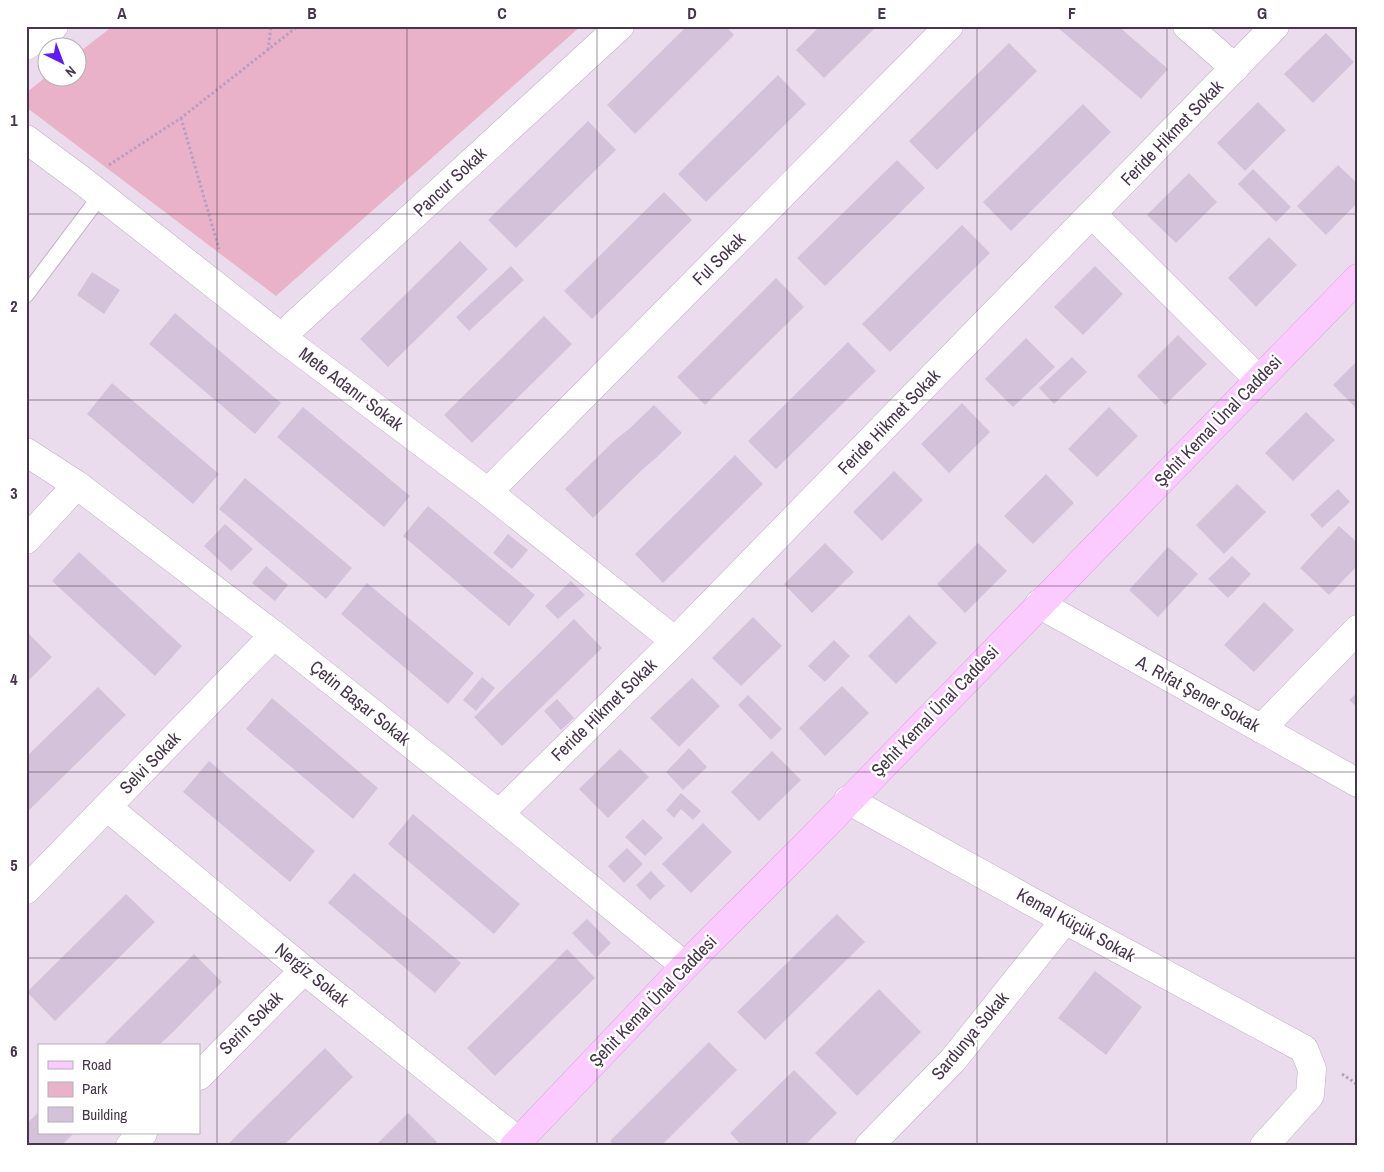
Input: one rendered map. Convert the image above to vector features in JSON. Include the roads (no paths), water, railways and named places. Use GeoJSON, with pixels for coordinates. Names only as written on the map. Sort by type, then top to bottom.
{"type":"FeatureCollection","features":[{"type":"Feature","properties":{"kind":"street"},"geometry":{"type":"LineString","coordinates":[[26,46],[54,26]]}},
{"type":"Feature","properties":{"kind":"street","name":"Pancur Sokak"},"geometry":{"type":"LineString","coordinates":[[281,337],[620,26]]}},
{"type":"Feature","properties":{"kind":"street","name":"Ful Sokak"},"geometry":{"type":"LineString","coordinates":[[488,492],[949,26]]}},
{"type":"Feature","properties":{"kind":"street"},"geometry":{"type":"LineString","coordinates":[[1187,26],[1235,68]]}},
{"type":"Feature","properties":{"kind":"street","name":"Feride Hikmet Sokak"},"geometry":{"type":"LineString","coordinates":[[499,814],[675,641],[1275,26]]}},
{"type":"Feature","properties":{"kind":"street","name":"Mete Adanır Sokak"},"geometry":{"type":"LineString","coordinates":[[26,138],[281,337],[488,492],[675,641]]}},
{"type":"Feature","properties":{"kind":"street"},"geometry":{"type":"LineString","coordinates":[[1092,214],[1258,379]]}},
{"type":"Feature","properties":{"kind":"street","name":"Şehit Kemal Ünal Caddesi"},"geometry":{"type":"LineString","coordinates":[[516,1144],[685,966],[805,846],[1358,278]]}},
{"type":"Feature","properties":{"kind":"street","name":"Çetin Başar Sokak"},"geometry":{"type":"LineString","coordinates":[[26,452],[77,485],[274,635],[499,814],[685,966]]}},
{"type":"Feature","properties":{"kind":"street"},"geometry":{"type":"LineString","coordinates":[[26,540],[77,485]]}},
{"type":"Feature","properties":{"kind":"street","name":"A. Rıfat Şener Sokak"},"geometry":{"type":"LineString","coordinates":[[1039,604],[1358,783]]}},
{"type":"Feature","properties":{"kind":"street"},"geometry":{"type":"LineString","coordinates":[[1261,729],[1358,629]]}},
{"type":"Feature","properties":{"kind":"street","name":"Selvi Sokak"},"geometry":{"type":"LineString","coordinates":[[26,890],[274,635]]}},
{"type":"Feature","properties":{"kind":"street","name":"Kemal Küçük Sokak"},"geometry":{"type":"LineString","coordinates":[[848,800],[1304,1049],[1312,1069],[1310,1095],[1264,1146]]}},
{"type":"Feature","properties":{"kind":"street","name":"Nergiz Sokak"},"geometry":{"type":"LineString","coordinates":[[107,807],[516,1144]]}},
{"type":"Feature","properties":{"kind":"street","name":"Sardunya Sokak"},"geometry":{"type":"LineString","coordinates":[[869,1146],[953,1060],[1065,920]]}},
{"type":"Feature","properties":{"kind":"street","name":"Serin Sokak"},"geometry":{"type":"LineString","coordinates":[[200,1075],[304,970]]}},
{"type":"Feature","properties":{"kind":"street"},"geometry":{"type":"LineString","coordinates":[[130,1146],[142,1134]]}},
{"type":"Feature","properties":{"kind":"lane"},"geometry":{"type":"LineString","coordinates":[[26,295],[93,189]]}}]}
